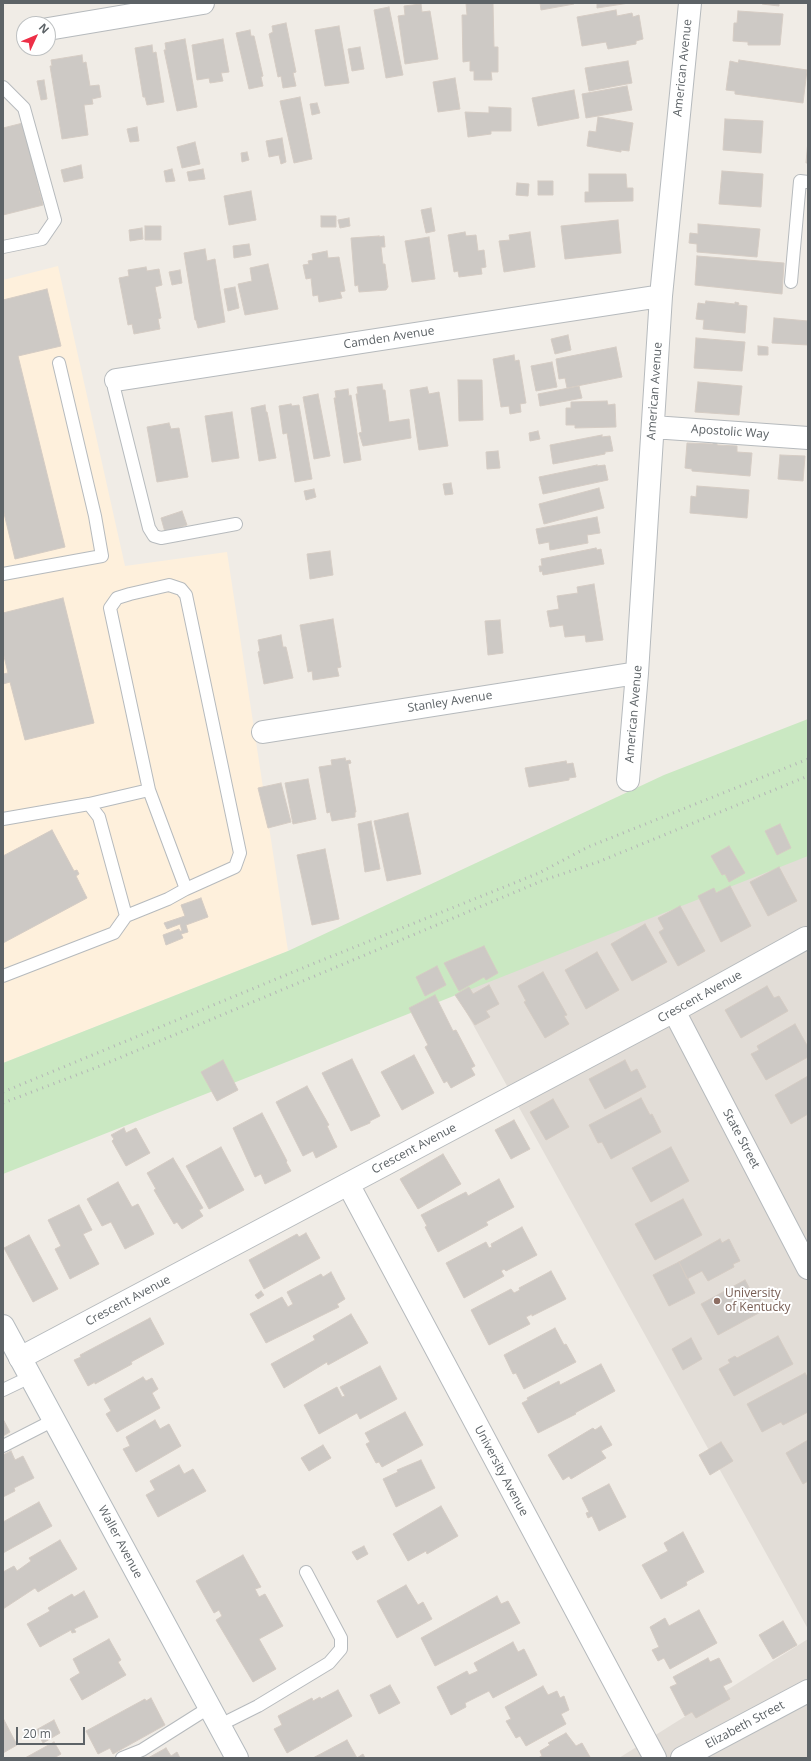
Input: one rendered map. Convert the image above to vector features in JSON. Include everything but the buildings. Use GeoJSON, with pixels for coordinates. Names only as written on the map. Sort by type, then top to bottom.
{"type":"FeatureCollection","features":[{"type":"Feature","properties":{"kind":"street"},"geometry":{"type":"LineString","coordinates":[[56,27],[203,3]]}},
{"type":"Feature","properties":{"kind":"street","name":"American Avenue"},"geometry":{"type":"LineString","coordinates":[[628,780],[637,673],[661,296],[690,3]]}},
{"type":"Feature","properties":{"kind":"street","name":"Camden Avenue"},"geometry":{"type":"LineString","coordinates":[[116,380],[661,296]]}},
{"type":"Feature","properties":{"kind":"street","name":"Apostolic Way"},"geometry":{"type":"LineString","coordinates":[[653,427],[808,438]]}},
{"type":"Feature","properties":{"kind":"street","name":"Stanley Avenue"},"geometry":{"type":"LineString","coordinates":[[263,732],[637,673]]}},
{"type":"Feature","properties":{"kind":"street","name":"Crescent Avenue"},"geometry":{"type":"LineString","coordinates":[[20,1358],[674,1011],[806,938]]}},
{"type":"Feature","properties":{"kind":"street","name":"State Street"},"geometry":{"type":"LineString","coordinates":[[674,1011],[808,1268]]}},
{"type":"Feature","properties":{"kind":"street","name":"University Avenue"},"geometry":{"type":"LineString","coordinates":[[348,1184],[655,1758]]}},
{"type":"Feature","properties":{"kind":"street","name":"Waller Avenue"},"geometry":{"type":"LineString","coordinates":[[3,1326],[215,1716],[234,1757]]}},
{"type":"Feature","properties":{"kind":"street","name":"Elizabeth Street"},"geometry":{"type":"LineString","coordinates":[[682,1758],[808,1691]]}},
{"type":"Feature","properties":{"kind":"lane"},"geometry":{"type":"LineString","coordinates":[[3,87],[24,108],[55,220],[42,239],[3,248]]}},
{"type":"Feature","properties":{"kind":"lane"},"geometry":{"type":"LineString","coordinates":[[791,282],[800,181],[808,182]]}},
{"type":"Feature","properties":{"kind":"lane"},"geometry":{"type":"LineString","coordinates":[[3,574],[102,556],[95,516],[59,363]]}},
{"type":"Feature","properties":{"kind":"lane"},"geometry":{"type":"LineString","coordinates":[[116,380],[114,388],[149,528],[154,536],[161,538],[236,524]]}},
{"type":"Feature","properties":{"kind":"lane"},"geometry":{"type":"LineString","coordinates":[[3,976],[114,933],[126,916],[168,899],[186,889],[235,867],[240,853],[186,595],[181,589],[169,585],[117,598],[110,608],[149,790],[186,889]]}},
{"type":"Feature","properties":{"kind":"lane"},"geometry":{"type":"LineString","coordinates":[[3,819],[89,804],[149,790]]}},
{"type":"Feature","properties":{"kind":"lane"},"geometry":{"type":"LineString","coordinates":[[89,804],[99,817],[126,916]]}},
{"type":"Feature","properties":{"kind":"lane"},"geometry":{"type":"LineString","coordinates":[[3,1390],[30,1377]]}},
{"type":"Feature","properties":{"kind":"lane"},"geometry":{"type":"LineString","coordinates":[[3,1446],[54,1420]]}},
{"type":"Feature","properties":{"kind":"lane"},"geometry":{"type":"LineString","coordinates":[[122,1758],[215,1716],[258,1706],[329,1663],[341,1649],[342,1638],[306,1572]]}},
{"type":"Feature","properties":{"kind":"shaded area"},"geometry":{"type":"Polygon","coordinates":[[[58,266],[125,566],[227,552],[288,951],[3,1063],[3,280],[58,266]]]}},
{"type":"Feature","properties":{"kind":"shaded area","name":"University of Kentucky"},"geometry":{"type":"Polygon","coordinates":[[[808,847],[808,1629],[445,974],[808,847]]]}},
{"type":"Feature","properties":{"kind":"shaded area"},"geometry":{"type":"Polygon","coordinates":[[[808,1639],[808,1758],[619,1758],[808,1639]]]}},
{"type":"Feature","properties":{"kind":"green space"},"geometry":{"type":"Polygon","coordinates":[[[808,719],[808,856],[3,1174],[3,1063],[288,951],[664,775],[808,719]]]}},
{"type":"Feature","properties":{"kind":"railway"},"geometry":{"type":"LineString","coordinates":[[3,1092],[310,965],[539,873],[588,847],[808,759]]}},
{"type":"Feature","properties":{"kind":"railway"},"geometry":{"type":"LineString","coordinates":[[3,1103],[100,1066],[544,880],[598,862],[808,776]]}},
{"type":"Feature","properties":{"kind":"place","name":"University of Kentucky"},"geometry":{"type":"Point","coordinates":[717,1301]}}]}
